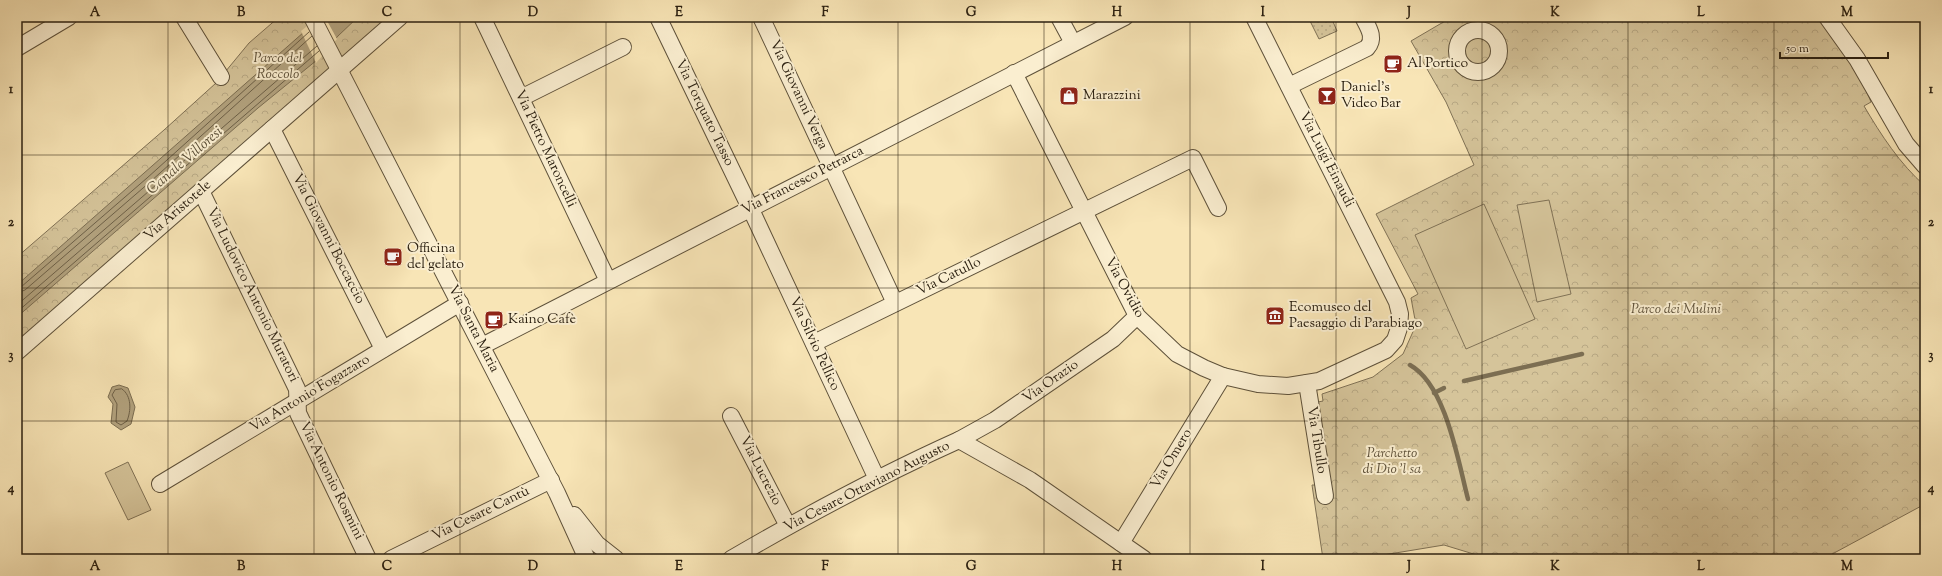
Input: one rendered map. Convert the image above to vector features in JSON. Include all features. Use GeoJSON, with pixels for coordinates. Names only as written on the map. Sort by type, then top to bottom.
{"type":"FeatureCollection","features":[{"type":"Feature","properties":{"kind":"street"},"geometry":{"type":"LineString","coordinates":[[17,48],[69,17]]}},
{"type":"Feature","properties":{"kind":"street"},"geometry":{"type":"LineString","coordinates":[[184,17],[221,77]]}},
{"type":"Feature","properties":{"kind":"street","name":"Via Santa Maria"},"geometry":{"type":"LineString","coordinates":[[312,17],[554,486],[586,559]]}},
{"type":"Feature","properties":{"kind":"street","name":"Via Aristotele"},"geometry":{"type":"LineString","coordinates":[[17,352],[272,129],[337,64],[400,17]]}},
{"type":"Feature","properties":{"kind":"street","name":"Via Pietro Maroncelli"},"geometry":{"type":"LineString","coordinates":[[482,17],[608,281]]}},
{"type":"Feature","properties":{"kind":"street","name":"Via Torquato Tasso"},"geometry":{"type":"LineString","coordinates":[[658,17],[750,208]]}},
{"type":"Feature","properties":{"kind":"street","name":"Via Giovanni Verga"},"geometry":{"type":"LineString","coordinates":[[761,17],[895,303]]}},
{"type":"Feature","properties":{"kind":"street"},"geometry":{"type":"LineString","coordinates":[[1058,17],[1073,43]]}},
{"type":"Feature","properties":{"kind":"street","name":"Via Francesco Petrarca"},"geometry":{"type":"LineString","coordinates":[[482,346],[1125,17]]}},
{"type":"Feature","properties":{"kind":"street","name":"Via Luigi Einaudi"},"geometry":{"type":"LineString","coordinates":[[1254,17],[1397,302]]}},
{"type":"Feature","properties":{"kind":"street"},"geometry":{"type":"LineString","coordinates":[[1289,86],[1367,48],[1370,44],[1371,37],[1363,17]]}},
{"type":"Feature","properties":{"kind":"street"},"geometry":{"type":"LineString","coordinates":[[1827,17],[1857,59],[1906,144],[1925,166]]}},
{"type":"Feature","properties":{"kind":"street"},"geometry":{"type":"LineString","coordinates":[[521,98],[623,47]]}},
{"type":"Feature","properties":{"kind":"street","name":"Via Ovidio"},"geometry":{"type":"LineString","coordinates":[[1014,73],[1137,316],[1177,354],[1223,376],[1258,384],[1288,386],[1319,382],[1386,350],[1395,340],[1399,328],[1400,314],[1397,302]]}},
{"type":"Feature","properties":{"kind":"street","name":"Via Giovanni Boccaccio"},"geometry":{"type":"LineString","coordinates":[[272,129],[384,349]]}},
{"type":"Feature","properties":{"kind":"street","name":"Via Catullo"},"geometry":{"type":"LineString","coordinates":[[814,343],[1193,158],[1218,208]]}},
{"type":"Feature","properties":{"kind":"street","name":"Via Ludovico Antonio Muratori"},"geometry":{"type":"LineString","coordinates":[[202,191],[297,389],[298,401]]}},
{"type":"Feature","properties":{"kind":"street","name":"Via Silvio Pellico"},"geometry":{"type":"LineString","coordinates":[[750,208],[878,479]]}},
{"type":"Feature","properties":{"kind":"street","name":"Via Antonio Fogazzaro"},"geometry":{"type":"LineString","coordinates":[[160,484],[460,303]]}},
{"type":"Feature","properties":{"kind":"street","name":"Via Orazio"},"geometry":{"type":"LineString","coordinates":[[959,440],[995,420],[1113,339],[1137,316]]}},
{"type":"Feature","properties":{"kind":"street","name":"Via Omero"},"geometry":{"type":"LineString","coordinates":[[1121,543],[1223,376]]}},
{"type":"Feature","properties":{"kind":"street","name":"Via Tibullo"},"geometry":{"type":"LineString","coordinates":[[1307,383],[1325,496]]}},
{"type":"Feature","properties":{"kind":"street","name":"Via Antonio Rosmini"},"geometry":{"type":"LineString","coordinates":[[298,401],[298,413],[368,559]]}},
{"type":"Feature","properties":{"kind":"street","name":"Via Lucrezio"},"geometry":{"type":"LineString","coordinates":[[732,416],[788,526]]}},
{"type":"Feature","properties":{"kind":"street","name":"Via Cesare Ottaviano Augusto"},"geometry":{"type":"LineString","coordinates":[[731,559],[788,526],[878,479],[959,440],[1030,480],[1144,559]]}},
{"type":"Feature","properties":{"kind":"street","name":"Via Santa Maria"},"geometry":{"type":"LineString","coordinates":[[554,486],[591,538],[616,559]]}},
{"type":"Feature","properties":{"kind":"street","name":"Via Cesare Cantù"},"geometry":{"type":"LineString","coordinates":[[391,559],[554,486]]}},
{"type":"Feature","properties":{"kind":"green space","name":"Parco del Roccolo"},"geometry":{"type":"Polygon","coordinates":[[[279,17],[394,17],[17,342],[17,257],[216,83],[249,43],[279,17]]]}},
{"type":"Feature","properties":{"kind":"green space"},"geometry":{"type":"Polygon","coordinates":[[[1319,17],[1331,17],[1337,31],[1319,39],[1310,21],[1319,17]]]}},
{"type":"Feature","properties":{"kind":"green space","name":"Parco dei Mulini"},"geometry":{"type":"Polygon","coordinates":[[[1452,17],[1822,17],[1862,80],[1871,102],[1864,106],[1870,117],[1899,159],[1925,186],[1925,504],[1823,559],[1490,559],[1444,545],[1359,559],[1323,559],[1312,485],[1329,485],[1318,402],[1323,401],[1322,394],[1373,377],[1403,354],[1416,325],[1411,298],[1418,294],[1376,214],[1474,165],[1446,102],[1411,41],[1452,17]]]}},
{"type":"Feature","properties":{"kind":"green space"},"geometry":{"type":"Polygon","coordinates":[[[1549,200],[1571,294],[1537,302],[1517,205],[1549,200]]]}},
{"type":"Feature","properties":{"kind":"green space"},"geometry":{"type":"Polygon","coordinates":[[[1484,204],[1535,319],[1466,349],[1415,235],[1484,204]]]}},
{"type":"Feature","properties":{"kind":"green space"},"geometry":{"type":"Polygon","coordinates":[[[128,462],[151,510],[128,520],[105,473],[128,462]]]}},
{"type":"Feature","properties":{"kind":"water","name":"Canale Villoresi"},"geometry":{"type":"Polygon","coordinates":[[[321,17],[358,17],[338,36],[317,60],[258,108],[17,317],[17,285],[321,17]]]}},
{"type":"Feature","properties":{"kind":"water"},"geometry":{"type":"Polygon","coordinates":[[[119,385],[128,388],[135,407],[131,424],[121,430],[111,423],[113,404],[108,397],[112,387],[119,385]]]}},
{"type":"Feature","properties":{"kind":"pier"},"geometry":{"type":"Polygon","coordinates":[[[318,17],[325,17],[337,39],[316,63],[301,31],[318,17]]]}},
{"type":"Feature","properties":{"kind":"waterway"},"geometry":{"type":"LineString","coordinates":[[1464,381],[1582,354]]}},
{"type":"Feature","properties":{"kind":"waterway"},"geometry":{"type":"LineString","coordinates":[[1410,365],[1422,375],[1433,389],[1442,406],[1455,445],[1468,499]]}},
{"type":"Feature","properties":{"kind":"waterway"},"geometry":{"type":"LineString","coordinates":[[1434,393],[1444,388]]}},
{"type":"Feature","properties":{"kind":"place","name":"Al Portico"},"geometry":{"type":"Point","coordinates":[1393,64]}},
{"type":"Feature","properties":{"kind":"place","name":"Marazzini"},"geometry":{"type":"Point","coordinates":[1069,96]}},
{"type":"Feature","properties":{"kind":"place","name":"Daniel's Video Bar"},"geometry":{"type":"Point","coordinates":[1327,96]}},
{"type":"Feature","properties":{"kind":"place","name":"Officina del gelato"},"geometry":{"type":"Point","coordinates":[393,257]}},
{"type":"Feature","properties":{"kind":"place","name":"Ecomuseo del Paesaggio di Parabiago"},"geometry":{"type":"Point","coordinates":[1275,316]}},
{"type":"Feature","properties":{"kind":"place","name":"Kaino Cafè"},"geometry":{"type":"Point","coordinates":[494,320]}},
{"type":"Feature","properties":{"kind":"park label","name":"Parchetto di Dio 'l sa"},"geometry":{"type":"Point","coordinates":[1392,462]}}]}
